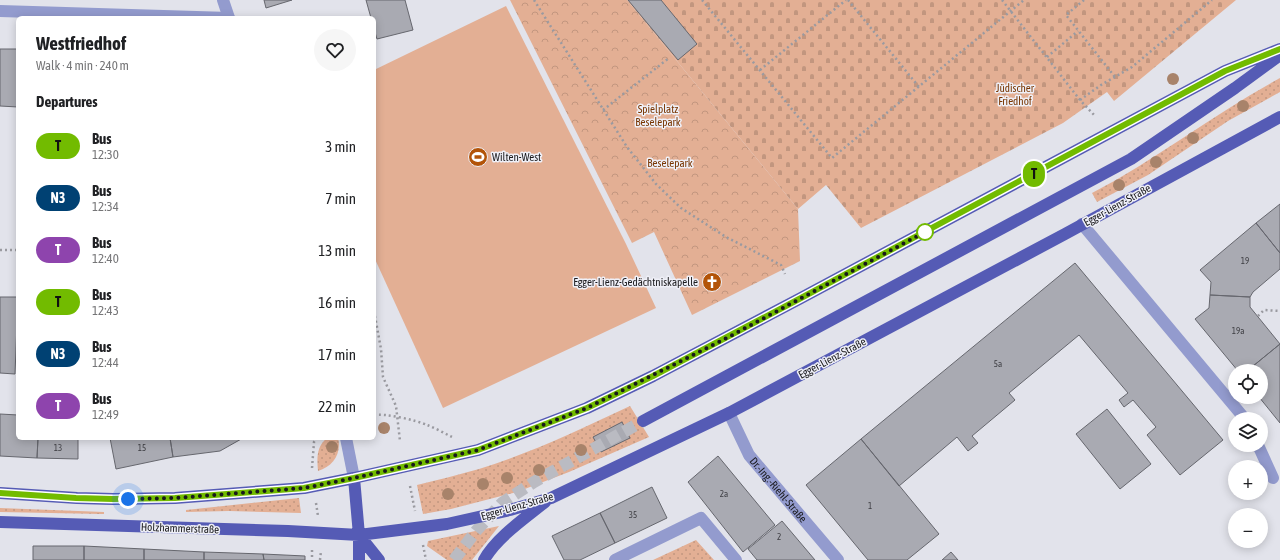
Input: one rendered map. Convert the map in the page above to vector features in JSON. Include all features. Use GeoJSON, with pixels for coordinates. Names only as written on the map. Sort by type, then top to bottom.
{"type":"FeatureCollection","features":[{"type":"Feature","properties":{"kind":"main road"},"geometry":{"type":"LineString","coordinates":[[0,493],[76,498],[175,498],[304,488],[478,450],[587,408],[626,389],[801,298],[1225,71],[1280,49]]}},
{"type":"Feature","properties":{"kind":"main road"},"geometry":{"type":"LineString","coordinates":[[643,421],[1131,159],[1235,88],[1280,55]]}},
{"type":"Feature","properties":{"kind":"main road","name":"Egger-Lienz-Straße"},"geometry":{"type":"LineString","coordinates":[[359,535],[447,524],[510,510],[551,498],[729,413],[1280,117]]}},
{"type":"Feature","properties":{"kind":"main road"},"geometry":{"type":"LineString","coordinates":[[354,478],[359,535],[359,560]]}},
{"type":"Feature","properties":{"kind":"main road"},"geometry":{"type":"LineString","coordinates":[[484,560],[487,554],[510,530],[551,498]]}},
{"type":"Feature","properties":{"kind":"main road","name":"Holzhammerstraße"},"geometry":{"type":"LineString","coordinates":[[0,522],[359,535]]}},
{"type":"Feature","properties":{"kind":"main road"},"geometry":{"type":"LineString","coordinates":[[359,535],[379,560]]}},
{"type":"Feature","properties":{"kind":"street"},"geometry":{"type":"LineString","coordinates":[[223,0],[228,16]]}},
{"type":"Feature","properties":{"kind":"street"},"geometry":{"type":"LineString","coordinates":[[0,11],[164,16]]}},
{"type":"Feature","properties":{"kind":"street"},"geometry":{"type":"LineString","coordinates":[[1082,224],[1239,412]]}},
{"type":"Feature","properties":{"kind":"street","name":"Dr.-Ing.-Riehl-Straße"},"geometry":{"type":"LineString","coordinates":[[729,413],[749,455],[838,560]]}},
{"type":"Feature","properties":{"kind":"street"},"geometry":{"type":"LineString","coordinates":[[346,440],[354,478]]}},
{"type":"Feature","properties":{"kind":"street"},"geometry":{"type":"LineString","coordinates":[[1261,452],[1273,478]]}},
{"type":"Feature","properties":{"kind":"street"},"geometry":{"type":"LineString","coordinates":[[615,560],[701,518],[736,560]]}},
{"type":"Feature","properties":{"kind":"path"},"geometry":{"type":"LineString","coordinates":[[534,0],[627,147],[656,184],[681,208],[726,237],[781,265],[786,274]]}},
{"type":"Feature","properties":{"kind":"path"},"geometry":{"type":"LineString","coordinates":[[702,0],[832,158],[1024,0]]}},
{"type":"Feature","properties":{"kind":"path"},"geometry":{"type":"LineString","coordinates":[[760,70],[847,0],[919,87]]}},
{"type":"Feature","properties":{"kind":"path"},"geometry":{"type":"LineString","coordinates":[[1002,0],[1080,100],[1095,116]]}},
{"type":"Feature","properties":{"kind":"path"},"geometry":{"type":"LineString","coordinates":[[1084,0],[1066,15],[1115,77]]}},
{"type":"Feature","properties":{"kind":"path"},"geometry":{"type":"LineString","coordinates":[[1080,100],[1101,85],[1132,67],[1212,0]]}},
{"type":"Feature","properties":{"kind":"path"},"geometry":{"type":"LineString","coordinates":[[1046,57],[1078,31]]}},
{"type":"Feature","properties":{"kind":"path"},"geometry":{"type":"LineString","coordinates":[[603,110],[669,58]]}},
{"type":"Feature","properties":{"kind":"path"},"geometry":{"type":"LineString","coordinates":[[0,250],[16,250]]}},
{"type":"Feature","properties":{"kind":"path"},"geometry":{"type":"LineString","coordinates":[[1258,316],[1264,310],[1280,311]]}},
{"type":"Feature","properties":{"kind":"path"},"geometry":{"type":"LineString","coordinates":[[376,322],[381,349],[383,377],[396,406],[400,441]]}},
{"type":"Feature","properties":{"kind":"path"},"geometry":{"type":"LineString","coordinates":[[376,415],[397,417],[425,424],[478,450]]}},
{"type":"Feature","properties":{"kind":"path"},"geometry":{"type":"LineString","coordinates":[[312,472],[314,442],[316,440]]}},
{"type":"Feature","properties":{"kind":"path"},"geometry":{"type":"LineString","coordinates":[[410,486],[416,515]]}},
{"type":"Feature","properties":{"kind":"path"},"geometry":{"type":"LineString","coordinates":[[422,542],[426,560]]}},
{"type":"Feature","properties":{"kind":"path"},"geometry":{"type":"LineString","coordinates":[[312,549],[312,557]]}},
{"type":"Feature","properties":{"kind":"path"},"geometry":{"type":"LineString","coordinates":[[320,560],[321,550]]}},
{"type":"Feature","properties":{"kind":"green space","name":"Beselepark"},"geometry":{"type":"Polygon","coordinates":[[[510,0],[627,0],[798,209],[800,261],[692,315],[654,232],[632,243],[510,0]]]}},
{"type":"Feature","properties":{"kind":"green space","name":"Jüdischer Friedhof"},"geometry":{"type":"Polygon","coordinates":[[[627,0],[1236,0],[1114,101],[1107,92],[1063,123],[861,228],[826,185],[798,209],[627,0]]]}},
{"type":"Feature","properties":{"kind":"green space","name":"Wilten-West"},"geometry":{"type":"Polygon","coordinates":[[[506,6],[626,244],[656,308],[443,408],[376,261],[376,69],[506,6]]]}},
{"type":"Feature","properties":{"kind":"green space"},"geometry":{"type":"Polygon","coordinates":[[[1280,78],[1280,92],[1228,121],[1148,175],[1097,202],[1092,193],[1140,166],[1232,106],[1280,78]]]}},
{"type":"Feature","properties":{"kind":"green space"},"geometry":{"type":"Polygon","coordinates":[[[630,406],[649,437],[569,472],[517,492],[451,509],[423,514],[417,485],[479,469],[518,456],[630,406]]]}},
{"type":"Feature","properties":{"kind":"green space"},"geometry":{"type":"Polygon","coordinates":[[[325,440],[338,440],[339,449],[332,463],[318,471],[319,449],[325,440]]]}},
{"type":"Feature","properties":{"kind":"green space"},"geometry":{"type":"Polygon","coordinates":[[[299,498],[301,513],[229,511],[186,512],[186,510],[299,498]]]}},
{"type":"Feature","properties":{"kind":"green space"},"geometry":{"type":"Polygon","coordinates":[[[0,508],[104,512],[104,514],[0,512],[0,508]]]}},
{"type":"Feature","properties":{"kind":"green space"},"geometry":{"type":"Polygon","coordinates":[[[499,526],[472,560],[447,560],[427,546],[428,541],[499,526]]]}},
{"type":"Feature","properties":{"kind":"green space"},"geometry":{"type":"Polygon","coordinates":[[[696,540],[714,560],[653,560],[696,540]]]}},
{"type":"Feature","properties":{"kind":"building"},"geometry":{"type":"Polygon","coordinates":[[[264,0],[292,0],[266,8],[264,0]]]}},
{"type":"Feature","properties":{"kind":"building"},"geometry":{"type":"Polygon","coordinates":[[[366,0],[405,0],[413,30],[377,39],[376,16],[370,16],[366,0]]]}},
{"type":"Feature","properties":{"kind":"building"},"geometry":{"type":"Polygon","coordinates":[[[628,0],[661,0],[697,44],[678,60],[628,0]]]}},
{"type":"Feature","properties":{"kind":"building"},"geometry":{"type":"Polygon","coordinates":[[[0,49],[16,49],[16,107],[0,106],[0,49]]]}},
{"type":"Feature","properties":{"kind":"building"},"geometry":{"type":"Polygon","coordinates":[[[1280,204],[1280,253],[1256,223],[1280,204]]]}},
{"type":"Feature","properties":{"kind":"building"},"geometry":{"type":"Polygon","coordinates":[[[1256,223],[1280,253],[1280,269],[1253,292],[1250,297],[1210,295],[1211,282],[1200,270],[1256,223]]]}},
{"type":"Feature","properties":{"kind":"building"},"geometry":{"type":"Polygon","coordinates":[[[1075,263],[1223,440],[1180,475],[1147,435],[1156,427],[1133,400],[1124,407],[1119,400],[1128,393],[1079,335],[1009,393],[1015,400],[972,436],[978,443],[968,451],[957,437],[899,486],[861,439],[1075,263]]]}},
{"type":"Feature","properties":{"kind":"building","name":"Egger-Lienz-Gedächtniskapelle"},"geometry":{"type":"Polygon","coordinates":[[[716,274],[721,283],[708,289],[703,281],[716,274]]]}},
{"type":"Feature","properties":{"kind":"building"},"geometry":{"type":"Polygon","coordinates":[[[1210,295],[1250,297],[1250,307],[1280,344],[1256,364],[1232,364],[1195,319],[1209,308],[1210,295]]]}},
{"type":"Feature","properties":{"kind":"building"},"geometry":{"type":"Polygon","coordinates":[[[0,297],[16,297],[15,374],[0,373],[0,297]]]}},
{"type":"Feature","properties":{"kind":"building"},"geometry":{"type":"Polygon","coordinates":[[[1280,344],[1280,423],[1265,404],[1268,404],[1268,364],[1256,364],[1280,344]]]}},
{"type":"Feature","properties":{"kind":"building"},"geometry":{"type":"Polygon","coordinates":[[[1107,409],[1151,464],[1120,489],[1076,434],[1107,409]]]}},
{"type":"Feature","properties":{"kind":"building"},"geometry":{"type":"Polygon","coordinates":[[[0,414],[16,415],[16,440],[38,440],[37,458],[0,456],[0,414]]]}},
{"type":"Feature","properties":{"kind":"building"},"geometry":{"type":"Polygon","coordinates":[[[622,422],[630,438],[601,452],[593,437],[622,422]]]}},
{"type":"Feature","properties":{"kind":"building"},"geometry":{"type":"Polygon","coordinates":[[[861,439],[939,534],[907,560],[868,560],[806,485],[861,439]]]}},
{"type":"Feature","properties":{"kind":"building"},"geometry":{"type":"Polygon","coordinates":[[[38,440],[78,440],[78,459],[37,458],[38,440]]]}},
{"type":"Feature","properties":{"kind":"building"},"geometry":{"type":"Polygon","coordinates":[[[110,440],[170,440],[173,457],[116,469],[110,440]]]}},
{"type":"Feature","properties":{"kind":"building"},"geometry":{"type":"Polygon","coordinates":[[[170,440],[239,440],[220,451],[173,457],[170,440]]]}},
{"type":"Feature","properties":{"kind":"building"},"geometry":{"type":"Polygon","coordinates":[[[718,456],[775,525],[743,552],[688,482],[718,456]]]}},
{"type":"Feature","properties":{"kind":"building"},"geometry":{"type":"Polygon","coordinates":[[[652,487],[667,518],[615,543],[600,513],[652,487]]]}},
{"type":"Feature","properties":{"kind":"building"},"geometry":{"type":"Polygon","coordinates":[[[600,513],[615,543],[580,560],[564,560],[552,536],[600,513]]]}},
{"type":"Feature","properties":{"kind":"building"},"geometry":{"type":"Polygon","coordinates":[[[782,521],[815,560],[757,560],[748,549],[782,521]]]}},
{"type":"Feature","properties":{"kind":"building"},"geometry":{"type":"Polygon","coordinates":[[[33,546],[84,546],[84,560],[33,560],[33,546]]]}},
{"type":"Feature","properties":{"kind":"building"},"geometry":{"type":"Polygon","coordinates":[[[84,546],[144,549],[144,560],[84,560],[84,546]]]}},
{"type":"Feature","properties":{"kind":"building"},"geometry":{"type":"Polygon","coordinates":[[[144,549],[204,552],[204,560],[144,560],[144,549]]]}},
{"type":"Feature","properties":{"kind":"building"},"geometry":{"type":"Polygon","coordinates":[[[204,552],[263,554],[264,560],[204,560],[204,552]]]}},
{"type":"Feature","properties":{"kind":"building"},"geometry":{"type":"Polygon","coordinates":[[[951,552],[958,560],[942,560],[951,552]]]}},
{"type":"Feature","properties":{"kind":"building"},"geometry":{"type":"Polygon","coordinates":[[[263,554],[305,556],[305,560],[264,560],[263,554]]]}},
{"type":"Feature","properties":{"kind":"tunnel"},"geometry":{"type":"LineString","coordinates":[[454,560],[476,531],[502,503],[534,482],[643,421]]}},
{"type":"Feature","properties":{"kind":"bus line","name":"T"},"geometry":{"type":"LineString","coordinates":[[0,493],[76,498],[175,498],[304,488],[478,450],[587,408],[626,389],[696,354],[1225,71],[1280,49]]}},
{"type":"Feature","properties":{"kind":"place","name":"Wilten-West"},"geometry":{"type":"Point","coordinates":[478,157]}},
{"type":"Feature","properties":{"kind":"place","name":"Egger-Lienz-Gedächtniskapelle"},"geometry":{"type":"Point","coordinates":[712,282]}},
{"type":"Feature","properties":{"kind":"route"},"geometry":{"type":"LineString","coordinates":[[128,499],[175,498],[304,488],[478,450],[587,408],[653,376],[925,232]]}},
{"type":"Feature","properties":{"kind":"park label","name":"Spielplatz Beselepark"},"geometry":{"type":"Point","coordinates":[658,115]}}]}
